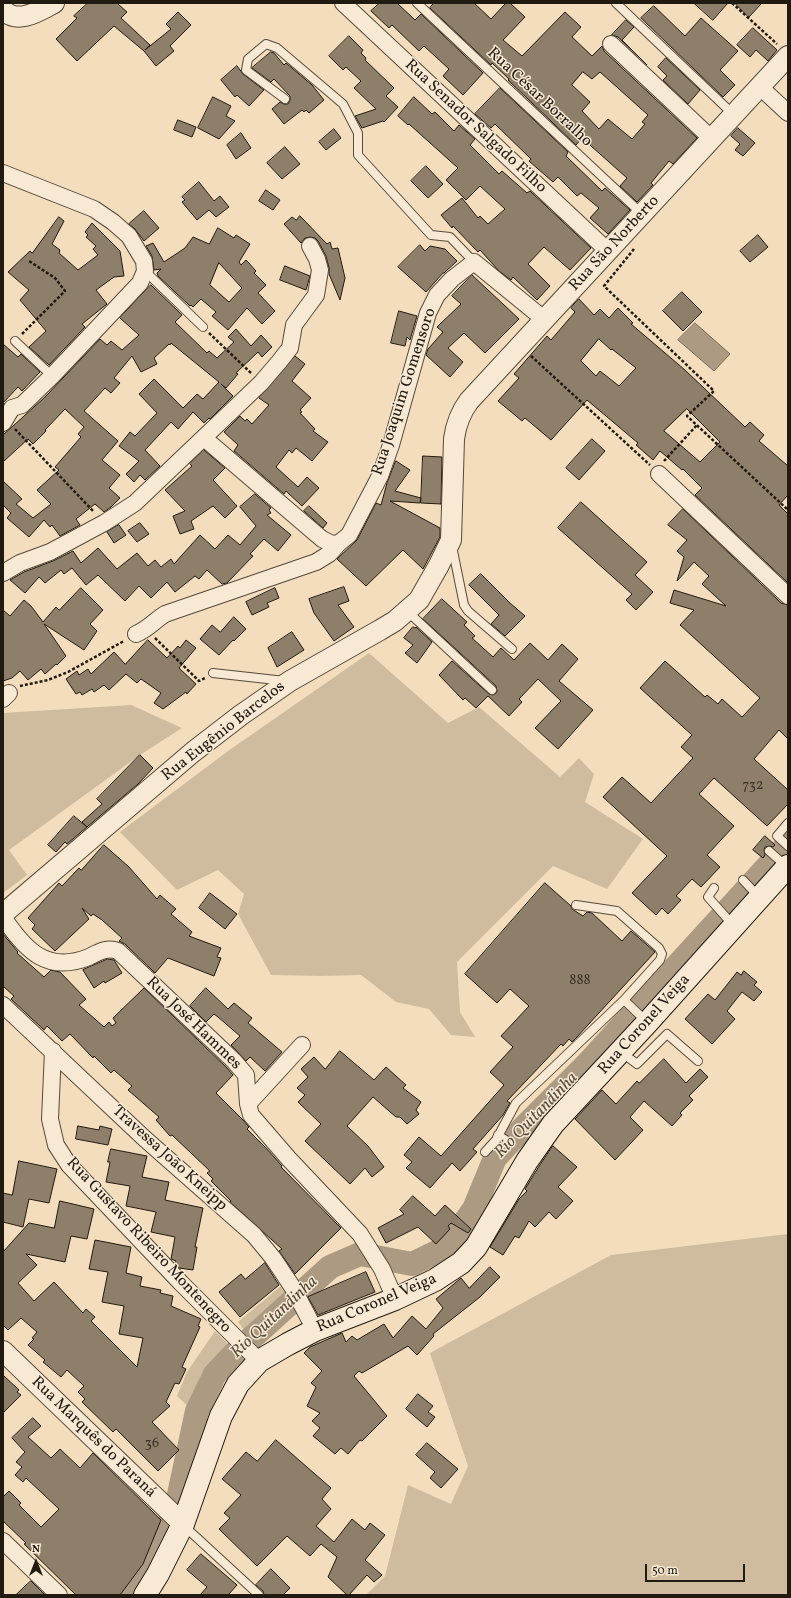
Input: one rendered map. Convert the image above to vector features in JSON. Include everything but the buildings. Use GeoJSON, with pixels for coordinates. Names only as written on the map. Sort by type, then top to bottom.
{"type":"FeatureCollection","features":[{"type":"Feature","properties":{"kind":"main road","name":"Rua Coronel Veiga"},"geometry":{"type":"LineString","coordinates":[[145,1595],[158,1574],[183,1524],[220,1416],[238,1384],[258,1361],[315,1330],[395,1299],[435,1280],[461,1263],[476,1247],[539,1143],[553,1124],[647,1023],[730,922],[785,860]]}},
{"type":"Feature","properties":{"kind":"street"},"geometry":{"type":"LineString","coordinates":[[3,10],[13,17],[21,16],[30,14],[54,3]]}},
{"type":"Feature","properties":{"kind":"street","name":"Rua Senador Salgado Filho"},"geometry":{"type":"LineString","coordinates":[[343,3],[608,251]]}},
{"type":"Feature","properties":{"kind":"street"},"geometry":{"type":"LineString","coordinates":[[611,44],[712,139]]}},
{"type":"Feature","properties":{"kind":"street","name":"Rua São Norberto"},"geometry":{"type":"LineString","coordinates":[[454,438],[460,413],[479,388],[521,346],[760,87],[785,52]]}},
{"type":"Feature","properties":{"kind":"street"},"geometry":{"type":"LineString","coordinates":[[760,87],[788,113]]}},
{"type":"Feature","properties":{"kind":"street"},"geometry":{"type":"LineString","coordinates":[[3,173],[94,208],[130,236],[144,261],[145,271],[140,283],[52,376],[22,405],[6,414]]}},
{"type":"Feature","properties":{"kind":"street"},"geometry":{"type":"LineString","coordinates":[[3,573],[20,563],[50,552],[104,523],[135,503],[261,383],[290,348],[294,325],[316,295],[320,270],[318,259],[310,246]]}},
{"type":"Feature","properties":{"kind":"street"},"geometry":{"type":"LineString","coordinates":[[474,262],[545,320]]}},
{"type":"Feature","properties":{"kind":"street","name":"Rua Joaquim Gomensoro"},"geometry":{"type":"LineString","coordinates":[[141,632],[155,620],[166,614],[316,562],[329,554],[348,535],[380,476],[391,445],[428,313],[437,295],[452,279],[474,262]]}},
{"type":"Feature","properties":{"kind":"street"},"geometry":{"type":"LineString","coordinates":[[204,438],[322,539],[332,544],[339,543]]}},
{"type":"Feature","properties":{"kind":"street","name":"Rua Eugênio Barcelos"},"geometry":{"type":"LineString","coordinates":[[3,916],[193,752],[290,681],[380,630],[407,611],[419,600],[451,540],[454,438]]}},
{"type":"Feature","properties":{"kind":"street"},"geometry":{"type":"LineString","coordinates":[[659,474],[788,596]]}},
{"type":"Feature","properties":{"kind":"street","name":"Rua José Hammes"},"geometry":{"type":"LineString","coordinates":[[3,916],[12,930],[25,944],[44,960],[51,962],[79,961],[107,949],[118,951],[234,1061],[246,1075],[248,1104],[251,1115],[270,1139],[360,1234],[382,1269],[395,1299]]}},
{"type":"Feature","properties":{"kind":"street","name":"Travessa João Kneipp"},"geometry":{"type":"LineString","coordinates":[[3,1005],[144,1138],[254,1235],[273,1258],[293,1288],[315,1330]]}},
{"type":"Feature","properties":{"kind":"street"},"geometry":{"type":"LineString","coordinates":[[248,1104],[302,1045]]}},
{"type":"Feature","properties":{"kind":"street","name":"Rua Gustavo Ribeiro Montenegro"},"geometry":{"type":"LineString","coordinates":[[53,1051],[50,1080],[50,1119],[56,1145],[69,1165],[176,1278],[258,1361]]}},
{"type":"Feature","properties":{"kind":"street","name":"Rua Marquês do Paraná"},"geometry":{"type":"LineString","coordinates":[[3,1351],[183,1524]]}},
{"type":"Feature","properties":{"kind":"street"},"geometry":{"type":"LineString","coordinates":[[3,1541],[60,1595]]}},
{"type":"Feature","properties":{"kind":"lane","name":"Rua César Borralho"},"geometry":{"type":"LineString","coordinates":[[417,3],[642,214]]}},
{"type":"Feature","properties":{"kind":"lane"},"geometry":{"type":"LineString","coordinates":[[616,3],[734,115]]}},
{"type":"Feature","properties":{"kind":"lane"},"geometry":{"type":"LineString","coordinates":[[285,99],[246,70],[248,59],[266,44],[277,48],[343,104],[358,133],[358,155],[431,235],[450,237],[474,262]]}},
{"type":"Feature","properties":{"kind":"lane"},"geometry":{"type":"LineString","coordinates":[[145,271],[203,327]]}},
{"type":"Feature","properties":{"kind":"lane"},"geometry":{"type":"LineString","coordinates":[[15,341],[52,376]]}},
{"type":"Feature","properties":{"kind":"lane"},"geometry":{"type":"LineString","coordinates":[[451,540],[464,605],[468,611],[512,650]]}},
{"type":"Feature","properties":{"kind":"lane"},"geometry":{"type":"LineString","coordinates":[[407,611],[492,690]]}},
{"type":"Feature","properties":{"kind":"lane"},"geometry":{"type":"LineString","coordinates":[[212,673],[290,681]]}},
{"type":"Feature","properties":{"kind":"lane"},"geometry":{"type":"LineString","coordinates":[[785,860],[777,836],[788,823]]}},
{"type":"Feature","properties":{"kind":"lane"},"geometry":{"type":"LineString","coordinates":[[769,851],[785,860]]}},
{"type":"Feature","properties":{"kind":"lane"},"geometry":{"type":"LineString","coordinates":[[743,880],[756,894]]}},
{"type":"Feature","properties":{"kind":"lane"},"geometry":{"type":"LineString","coordinates":[[714,888],[708,896],[730,922]]}},
{"type":"Feature","properties":{"kind":"lane"},"geometry":{"type":"LineString","coordinates":[[485,1152],[496,1140],[516,1103],[624,1000],[660,960],[662,954],[659,948],[617,911],[576,905]]}},
{"type":"Feature","properties":{"kind":"lane"},"geometry":{"type":"LineString","coordinates":[[624,1000],[647,1023]]}},
{"type":"Feature","properties":{"kind":"lane"},"geometry":{"type":"LineString","coordinates":[[621,1052],[637,1064],[667,1034],[698,1061]]}},
{"type":"Feature","properties":{"kind":"lane"},"geometry":{"type":"LineString","coordinates":[[498,1135],[509,1142]]}},
{"type":"Feature","properties":{"kind":"lane"},"geometry":{"type":"LineString","coordinates":[[183,1524],[260,1595]]}},
{"type":"Feature","properties":{"kind":"path"},"geometry":{"type":"LineString","coordinates":[[732,3],[785,52]]}},
{"type":"Feature","properties":{"kind":"path"},"geometry":{"type":"LineString","coordinates":[[639,243],[604,286],[714,391],[687,416],[788,510]]}},
{"type":"Feature","properties":{"kind":"path"},"geometry":{"type":"LineString","coordinates":[[15,341],[65,291],[55,278],[29,261]]}},
{"type":"Feature","properties":{"kind":"path"},"geometry":{"type":"LineString","coordinates":[[203,327],[261,383]]}},
{"type":"Feature","properties":{"kind":"path"},"geometry":{"type":"LineString","coordinates":[[521,346],[659,474],[662,462],[697,426]]}},
{"type":"Feature","properties":{"kind":"path"},"geometry":{"type":"LineString","coordinates":[[6,414],[104,523]]}},
{"type":"Feature","properties":{"kind":"path"},"geometry":{"type":"LineString","coordinates":[[6,696],[24,684],[48,680],[68,672],[141,632],[199,681],[212,673]]}},
{"type":"Feature","properties":{"kind":"shaded area"},"geometry":{"type":"Polygon","coordinates":[[[695,323],[730,354],[714,371],[678,340],[695,323]]]}},
{"type":"Feature","properties":{"kind":"shaded area"},"geometry":{"type":"Polygon","coordinates":[[[369,653],[448,723],[479,707],[560,777],[579,758],[594,774],[585,802],[643,839],[607,889],[553,866],[457,962],[460,1012],[475,1037],[451,1035],[429,1009],[396,1002],[361,975],[271,975],[238,914],[244,894],[218,870],[177,890],[120,832],[228,751],[369,653]]]}},
{"type":"Feature","properties":{"kind":"shaded area"},"geometry":{"type":"Polygon","coordinates":[[[131,705],[182,728],[140,755],[9,850],[27,875],[3,893],[3,713],[131,705]]]}},
{"type":"Feature","properties":{"kind":"shaded area"},"geometry":{"type":"Polygon","coordinates":[[[788,1234],[788,1595],[366,1595],[385,1576],[408,1485],[451,1504],[468,1466],[430,1353],[611,1255],[788,1234]]]}},
{"type":"Feature","properties":{"kind":"shaded area"},"geometry":{"type":"Polygon","coordinates":[[[282,1285],[291,1298],[248,1335],[238,1322],[282,1285]]]}},
{"type":"Feature","properties":{"kind":"shaded area"},"geometry":{"type":"Polygon","coordinates":[[[215,1331],[230,1346],[207,1376],[192,1410],[177,1396],[187,1372],[215,1331]]]}},
{"type":"Feature","properties":{"kind":"waterway","name":"Rio Quitandinha"},"geometry":{"type":"LineString","coordinates":[[128,1595],[139,1582],[168,1527],[178,1499],[197,1411],[215,1374],[234,1354],[330,1267],[360,1254],[412,1264],[447,1247],[474,1209],[495,1158],[586,1065],[788,844]]}}]}
